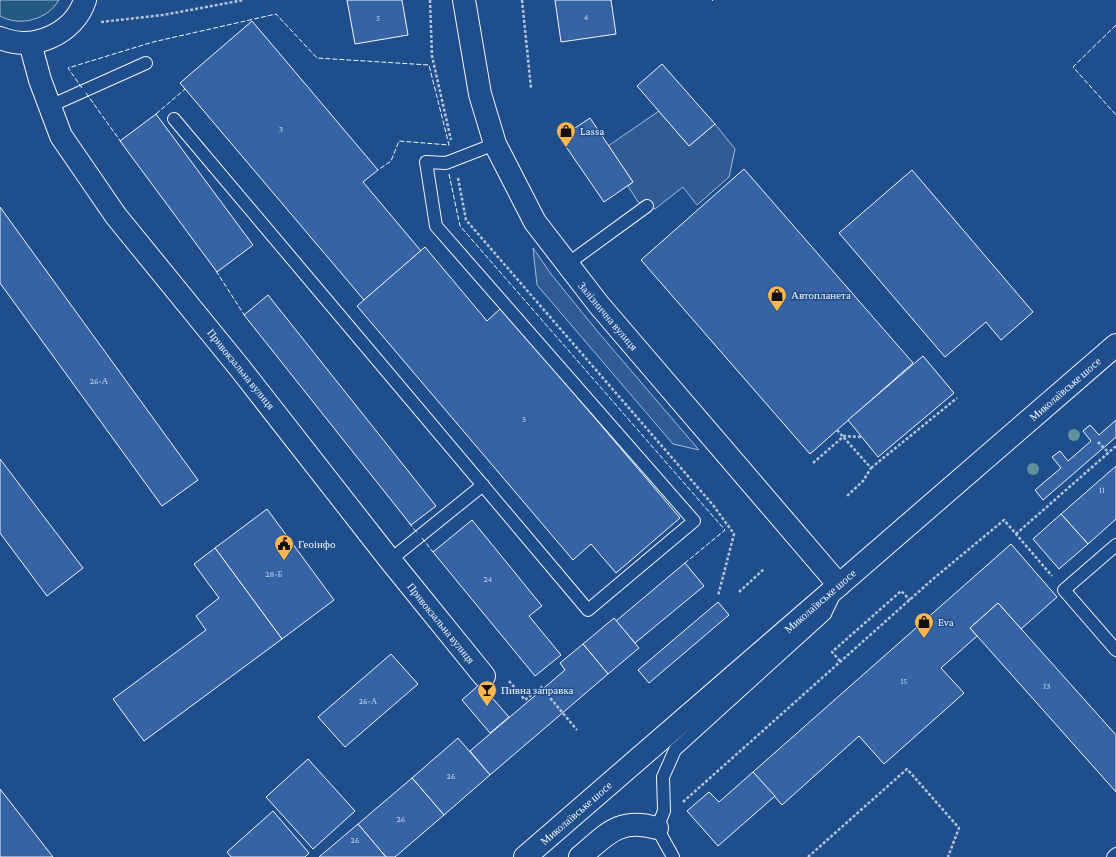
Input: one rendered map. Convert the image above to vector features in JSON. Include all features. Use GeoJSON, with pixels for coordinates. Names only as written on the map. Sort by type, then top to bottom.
{"type":"FeatureCollection","features":[{"type":"Feature","properties":{"kind":"street"},"geometry":{"type":"LineString","coordinates":[[0,38],[9,42],[30,44],[51,38],[69,26],[82,9],[86,0]]}},
{"type":"Feature","properties":{"kind":"street","name":"Залізнична вулиця"},"geometry":{"type":"LineString","coordinates":[[464,0],[480,94],[495,144],[534,222],[566,265],[609,317],[838,585]]}},
{"type":"Feature","properties":{"kind":"street","name":"Привокзальна вулиця"},"geometry":{"type":"LineString","coordinates":[[30,44],[61,136],[116,216],[239,367],[390,560],[484,676]]}},
{"type":"Feature","properties":{"kind":"street","name":"Миколаївське шосе"},"geometry":{"type":"LineString","coordinates":[[525,857],[1116,345]]}},
{"type":"Feature","properties":{"kind":"street"},"geometry":{"type":"LineString","coordinates":[[580,857],[605,836],[621,826],[633,823],[657,828]]}},
{"type":"Feature","properties":{"kind":"lane"},"geometry":{"type":"LineString","coordinates":[[50,106],[146,63]]}},
{"type":"Feature","properties":{"kind":"lane"},"geometry":{"type":"LineString","coordinates":[[174,120],[588,610],[694,521],[436,226],[426,162],[446,163],[495,144]]}},
{"type":"Feature","properties":{"kind":"lane"},"geometry":{"type":"LineString","coordinates":[[566,265],[646,206]]}},
{"type":"Feature","properties":{"kind":"lane"},"geometry":{"type":"LineString","coordinates":[[390,560],[482,485]]}},
{"type":"Feature","properties":{"kind":"lane"},"geometry":{"type":"LineString","coordinates":[[1116,545],[1064,590],[1116,650]]}},
{"type":"Feature","properties":{"kind":"lane"},"geometry":{"type":"LineString","coordinates":[[673,857],[657,828],[664,811],[663,777],[675,750],[825,614],[838,585]]}},
{"type":"Feature","properties":{"kind":"path"},"geometry":{"type":"LineString","coordinates":[[69,26],[163,15],[244,0]]}},
{"type":"Feature","properties":{"kind":"path"},"geometry":{"type":"LineString","coordinates":[[430,0],[432,56],[455,160],[466,220],[713,505],[734,534],[718,596]]}},
{"type":"Feature","properties":{"kind":"path"},"geometry":{"type":"LineString","coordinates":[[522,0],[531,88]]}},
{"type":"Feature","properties":{"kind":"path"},"geometry":{"type":"LineString","coordinates":[[846,497],[863,481],[871,468],[957,398]]}},
{"type":"Feature","properties":{"kind":"path"},"geometry":{"type":"LineString","coordinates":[[837,430],[844,436],[871,468]]}},
{"type":"Feature","properties":{"kind":"path"},"geometry":{"type":"LineString","coordinates":[[813,463],[844,436],[861,437]]}},
{"type":"Feature","properties":{"kind":"path"},"geometry":{"type":"LineString","coordinates":[[1098,442],[1109,453]]}},
{"type":"Feature","properties":{"kind":"path"},"geometry":{"type":"LineString","coordinates":[[1016,534],[1116,446]]}},
{"type":"Feature","properties":{"kind":"path"},"geometry":{"type":"LineString","coordinates":[[678,807],[910,600],[1004,520],[1064,590]]}},
{"type":"Feature","properties":{"kind":"path"},"geometry":{"type":"LineString","coordinates":[[739,592],[764,569]]}},
{"type":"Feature","properties":{"kind":"path"},"geometry":{"type":"LineString","coordinates":[[840,662],[832,652],[869,619],[901,591],[910,600]]}},
{"type":"Feature","properties":{"kind":"path"},"geometry":{"type":"LineString","coordinates":[[484,676],[508,680],[525,700],[541,687],[577,730]]}},
{"type":"Feature","properties":{"kind":"path"},"geometry":{"type":"LineString","coordinates":[[808,857],[907,769],[959,828],[948,857]]}},
{"type":"Feature","properties":{"kind":"shaded area"},"geometry":{"type":"Polygon","coordinates":[[[0,0],[59,0],[54,7],[40,17],[32,20],[16,21],[0,16],[0,0]]]}},
{"type":"Feature","properties":{"kind":"shaded area"},"geometry":{"type":"Polygon","coordinates":[[[659,111],[689,146],[715,124],[735,149],[729,177],[697,205],[683,187],[655,209],[638,202],[628,186],[633,182],[608,146],[659,111]]]}},
{"type":"Feature","properties":{"kind":"shaded area"},"geometry":{"type":"Polygon","coordinates":[[[533,248],[551,274],[598,332],[699,450],[673,444],[537,285],[533,248]]]}},
{"type":"Feature","properties":{"kind":"building"},"geometry":{"type":"Polygon","coordinates":[[[347,0],[402,0],[408,35],[355,44],[347,0]]]}},
{"type":"Feature","properties":{"kind":"building"},"geometry":{"type":"Polygon","coordinates":[[[555,0],[611,0],[616,34],[561,42],[555,0]]]}},
{"type":"Feature","properties":{"kind":"building"},"geometry":{"type":"Polygon","coordinates":[[[252,21],[378,170],[363,182],[421,251],[364,300],[180,83],[252,21]]]}},
{"type":"Feature","properties":{"kind":"building"},"geometry":{"type":"Polygon","coordinates":[[[662,64],[715,124],[689,146],[637,86],[662,64]]]}},
{"type":"Feature","properties":{"kind":"building"},"geometry":{"type":"Polygon","coordinates":[[[156,114],[253,245],[217,272],[120,141],[156,114]]]}},
{"type":"Feature","properties":{"kind":"building"},"geometry":{"type":"Polygon","coordinates":[[[590,118],[633,182],[604,202],[560,138],[590,118]]]}},
{"type":"Feature","properties":{"kind":"building","name":"Автопланета"},"geometry":{"type":"Polygon","coordinates":[[[744,169],[913,363],[810,454],[641,260],[744,169]]]}},
{"type":"Feature","properties":{"kind":"building"},"geometry":{"type":"Polygon","coordinates":[[[912,170],[1033,312],[1001,340],[986,322],[945,357],[839,233],[912,170]]]}},
{"type":"Feature","properties":{"kind":"building"},"geometry":{"type":"Polygon","coordinates":[[[0,207],[198,480],[162,506],[0,283],[0,207]]]}},
{"type":"Feature","properties":{"kind":"building"},"geometry":{"type":"Polygon","coordinates":[[[425,247],[487,321],[501,308],[680,518],[616,573],[591,544],[573,560],[357,306],[425,247]]]}},
{"type":"Feature","properties":{"kind":"building"},"geometry":{"type":"Polygon","coordinates":[[[268,295],[436,506],[411,525],[244,315],[268,295]]]}},
{"type":"Feature","properties":{"kind":"building"},"geometry":{"type":"Polygon","coordinates":[[[923,356],[954,393],[878,457],[848,420],[923,356]]]}},
{"type":"Feature","properties":{"kind":"building"},"geometry":{"type":"Polygon","coordinates":[[[1116,420],[1116,437],[1043,500],[1035,490],[1061,468],[1052,457],[1060,451],[1068,461],[1091,441],[1083,431],[1090,425],[1099,435],[1116,420]]]}},
{"type":"Feature","properties":{"kind":"building"},"geometry":{"type":"Polygon","coordinates":[[[0,459],[83,568],[47,596],[0,533],[0,459]]]}},
{"type":"Feature","properties":{"kind":"building"},"geometry":{"type":"Polygon","coordinates":[[[1116,466],[1116,519],[1088,544],[1061,514],[1116,466]]]}},
{"type":"Feature","properties":{"kind":"building"},"geometry":{"type":"Polygon","coordinates":[[[267,509],[334,600],[282,639],[215,548],[267,509]]]}},
{"type":"Feature","properties":{"kind":"building"},"geometry":{"type":"Polygon","coordinates":[[[1061,514],[1088,544],[1059,569],[1033,539],[1061,514]]]}},
{"type":"Feature","properties":{"kind":"building"},"geometry":{"type":"Polygon","coordinates":[[[472,520],[542,606],[529,616],[561,655],[535,676],[433,552],[472,520]]]}},
{"type":"Feature","properties":{"kind":"building"},"geometry":{"type":"Polygon","coordinates":[[[1011,544],[1057,597],[1021,629],[998,603],[970,628],[977,636],[941,668],[964,693],[884,764],[859,736],[782,805],[753,772],[1011,544]]]}},
{"type":"Feature","properties":{"kind":"building"},"geometry":{"type":"Polygon","coordinates":[[[215,548],[282,639],[144,741],[113,699],[206,630],[196,616],[219,598],[194,564],[215,548]]]}},
{"type":"Feature","properties":{"kind":"building"},"geometry":{"type":"Polygon","coordinates":[[[685,563],[704,586],[635,643],[616,621],[685,563]]]}},
{"type":"Feature","properties":{"kind":"building"},"geometry":{"type":"Polygon","coordinates":[[[718,602],[729,615],[649,683],[638,670],[718,602]]]}},
{"type":"Feature","properties":{"kind":"building"},"geometry":{"type":"Polygon","coordinates":[[[998,603],[1116,735],[1116,792],[970,628],[998,603]]]}},
{"type":"Feature","properties":{"kind":"building"},"geometry":{"type":"Polygon","coordinates":[[[614,618],[639,648],[608,674],[583,644],[614,618]]]}},
{"type":"Feature","properties":{"kind":"building"},"geometry":{"type":"Polygon","coordinates":[[[583,644],[608,674],[490,775],[470,751],[565,670],[560,663],[583,644]]]}},
{"type":"Feature","properties":{"kind":"building"},"geometry":{"type":"Polygon","coordinates":[[[391,654],[418,684],[345,747],[318,717],[391,654]]]}},
{"type":"Feature","properties":{"kind":"building"},"geometry":{"type":"Polygon","coordinates":[[[480,684],[509,717],[490,733],[462,700],[480,684]]]}},
{"type":"Feature","properties":{"kind":"building"},"geometry":{"type":"Polygon","coordinates":[[[458,738],[490,775],[444,815],[412,778],[458,738]]]}},
{"type":"Feature","properties":{"kind":"building"},"geometry":{"type":"Polygon","coordinates":[[[308,759],[355,811],[313,849],[266,797],[308,759]]]}},
{"type":"Feature","properties":{"kind":"building"},"geometry":{"type":"Polygon","coordinates":[[[753,772],[775,796],[718,846],[687,811],[709,792],[719,802],[753,772]]]}},
{"type":"Feature","properties":{"kind":"building"},"geometry":{"type":"Polygon","coordinates":[[[412,778],[444,815],[395,857],[386,857],[358,824],[412,778]]]}},
{"type":"Feature","properties":{"kind":"building"},"geometry":{"type":"Polygon","coordinates":[[[0,789],[53,857],[0,857],[0,789]]]}},
{"type":"Feature","properties":{"kind":"building"},"geometry":{"type":"Polygon","coordinates":[[[273,811],[309,853],[305,857],[231,857],[227,852],[273,811]]]}},
{"type":"Feature","properties":{"kind":"building"},"geometry":{"type":"Polygon","coordinates":[[[358,824],[386,857],[319,857],[358,824]]]}},
{"type":"Feature","properties":{"kind":"fence"},"geometry":{"type":"LineString","coordinates":[[82,88],[68,68],[153,42],[276,14],[317,58],[429,65],[449,145],[399,141],[391,161],[378,170]]}},
{"type":"Feature","properties":{"kind":"fence"},"geometry":{"type":"LineString","coordinates":[[1116,25],[1073,67],[1116,115]]}},
{"type":"Feature","properties":{"kind":"fence"},"geometry":{"type":"LineString","coordinates":[[156,114],[185,89]]}},
{"type":"Feature","properties":{"kind":"fence"},"geometry":{"type":"LineString","coordinates":[[86,93],[121,142]]}},
{"type":"Feature","properties":{"kind":"fence"},"geometry":{"type":"LineString","coordinates":[[449,174],[460,226],[725,530],[685,563]]}},
{"type":"Feature","properties":{"kind":"fence"},"geometry":{"type":"LineString","coordinates":[[216,271],[245,316]]}},
{"type":"Feature","properties":{"kind":"fence"},"geometry":{"type":"LineString","coordinates":[[409,523],[418,534]]}},
{"type":"Feature","properties":{"kind":"fence"},"geometry":{"type":"LineString","coordinates":[[422,538],[433,552]]}},
{"type":"Feature","properties":{"kind":"place","name":"Lassa"},"geometry":{"type":"Point","coordinates":[566,148]}},
{"type":"Feature","properties":{"kind":"place","name":"Автопланета"},"geometry":{"type":"Point","coordinates":[777,312]}},
{"type":"Feature","properties":{"kind":"place","name":"Геоінфо"},"geometry":{"type":"Point","coordinates":[284,561]}},
{"type":"Feature","properties":{"kind":"place","name":"Eva"},"geometry":{"type":"Point","coordinates":[924,639]}},
{"type":"Feature","properties":{"kind":"place","name":"Пивна заправка"},"geometry":{"type":"Point","coordinates":[487,707]}}]}
